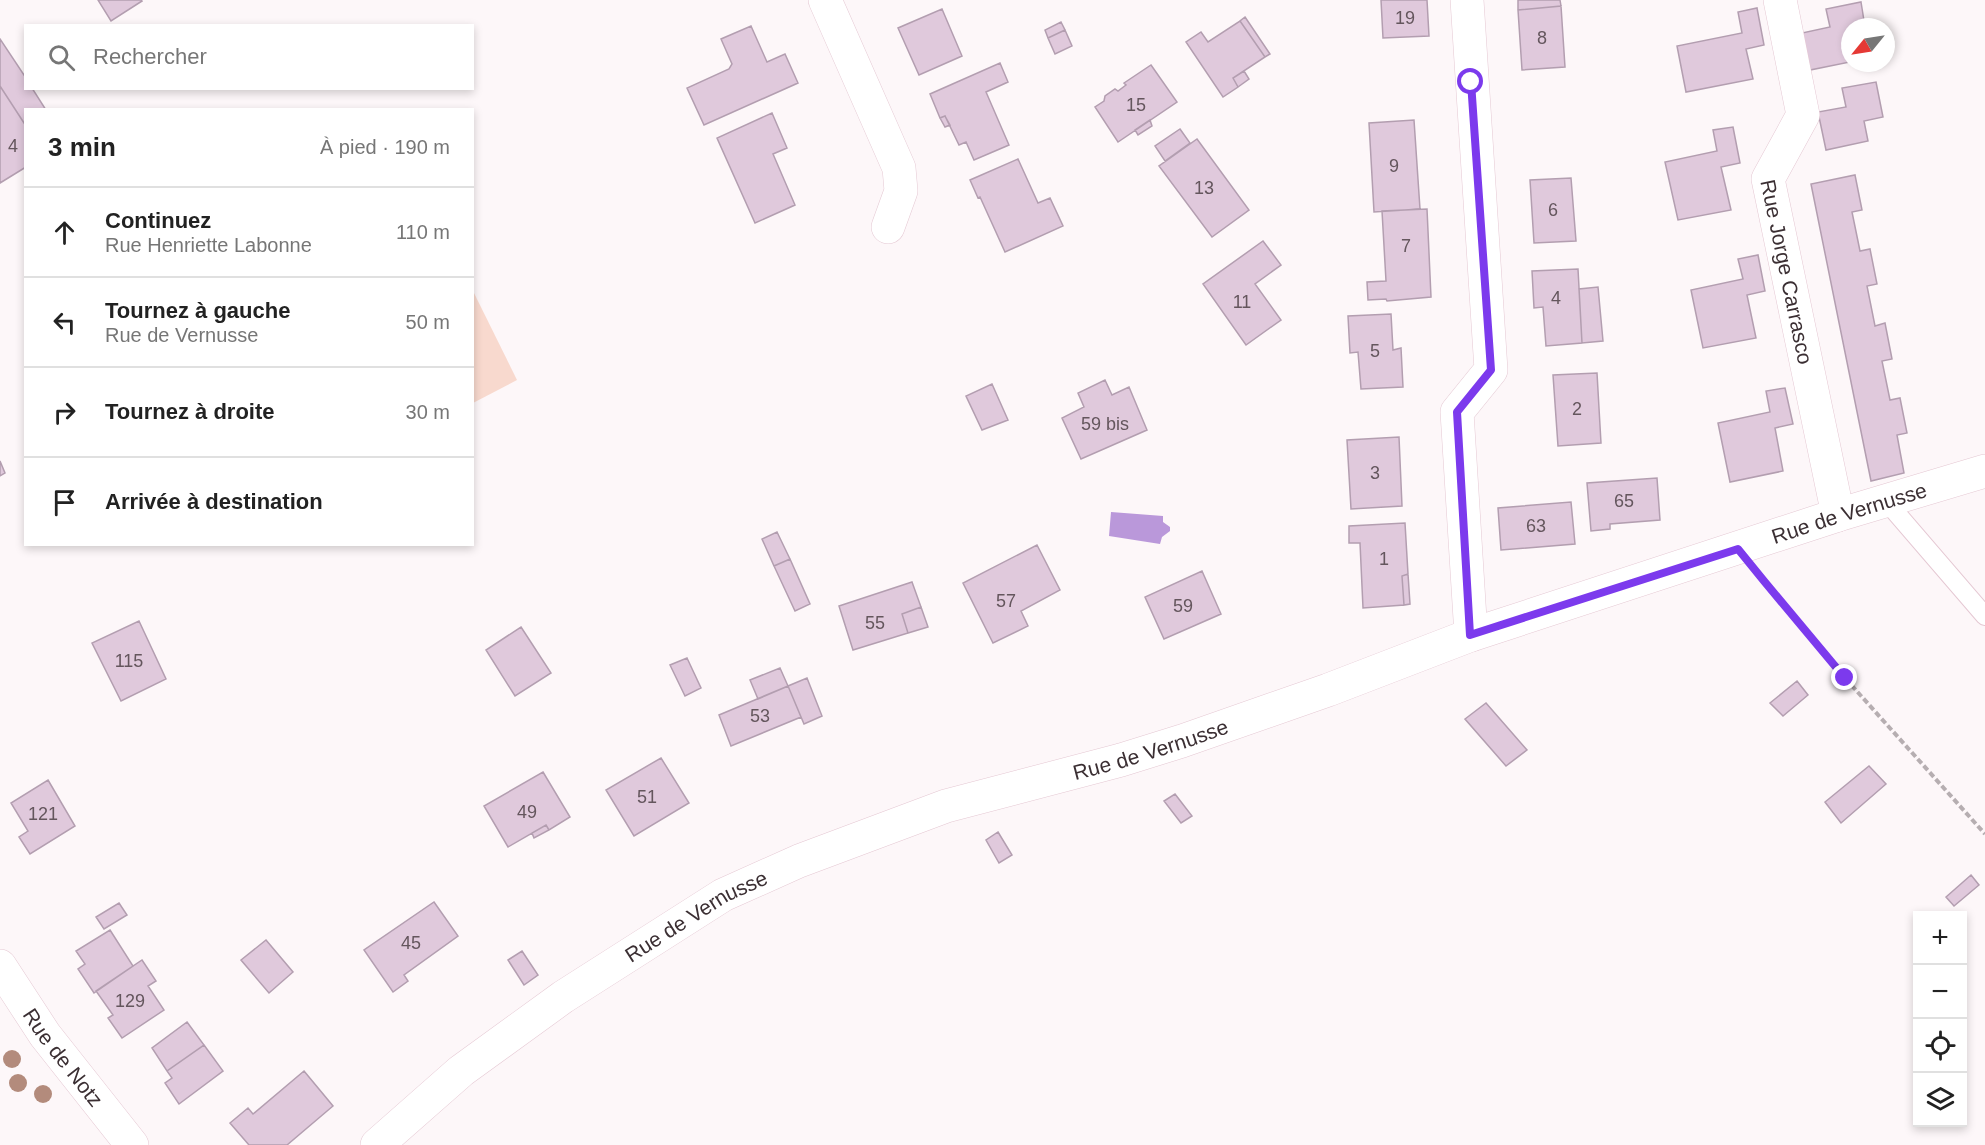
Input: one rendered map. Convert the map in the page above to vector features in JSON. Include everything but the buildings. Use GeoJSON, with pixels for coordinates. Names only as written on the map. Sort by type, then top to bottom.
{"type":"FeatureCollection","features":[{"type":"Feature","properties":{"kind":"street"},"geometry":{"type":"LineString","coordinates":[[825,0],[899,168],[901,191],[888,227]]}},
{"type":"Feature","properties":{"kind":"street"},"geometry":{"type":"LineString","coordinates":[[1467,0],[1491,370],[1457,412],[1470,635]]}},
{"type":"Feature","properties":{"kind":"street","name":"Rue Jorge Carrasco"},"geometry":{"type":"LineString","coordinates":[[1780,0],[1803,115],[1768,179],[1838,515]]}},
{"type":"Feature","properties":{"kind":"street","name":"Rue de Vernusse"},"geometry":{"type":"LineString","coordinates":[[377,1145],[461,1071],[554,1004],[723,896],[798,861],[946,806],[1120,760],[1182,741],[1328,690],[1470,635],[1838,515],[1985,471]]}},
{"type":"Feature","properties":{"kind":"street","name":"Rue de Notz"},"geometry":{"type":"LineString","coordinates":[[0,966],[45,1035],[132,1145]]}},
{"type":"Feature","properties":{"kind":"lane"},"geometry":{"type":"LineString","coordinates":[[1886,501],[1985,616]]}},
{"type":"Feature","properties":{"kind":"path"},"geometry":{"type":"LineString","coordinates":[[1738,549],[1845,678],[1985,834]]}},
{"type":"Feature","properties":{"kind":"shaded area"},"geometry":{"type":"Polygon","coordinates":[[[474,293],[517,380],[474,402],[474,293]]]}},
{"type":"Feature","properties":{"kind":"shaded area"},"geometry":{"type":"Polygon","coordinates":[[[1111,512],[1163,516],[1163,522],[1170,527],[1170,531],[1162,537],[1160,544],[1109,536],[1111,512]]]}},
{"type":"Feature","properties":{"kind":"route"},"geometry":{"type":"LineString","coordinates":[[1471,82],[1491,370],[1457,412],[1470,635],[1738,549],[1845,678]]}}]}
